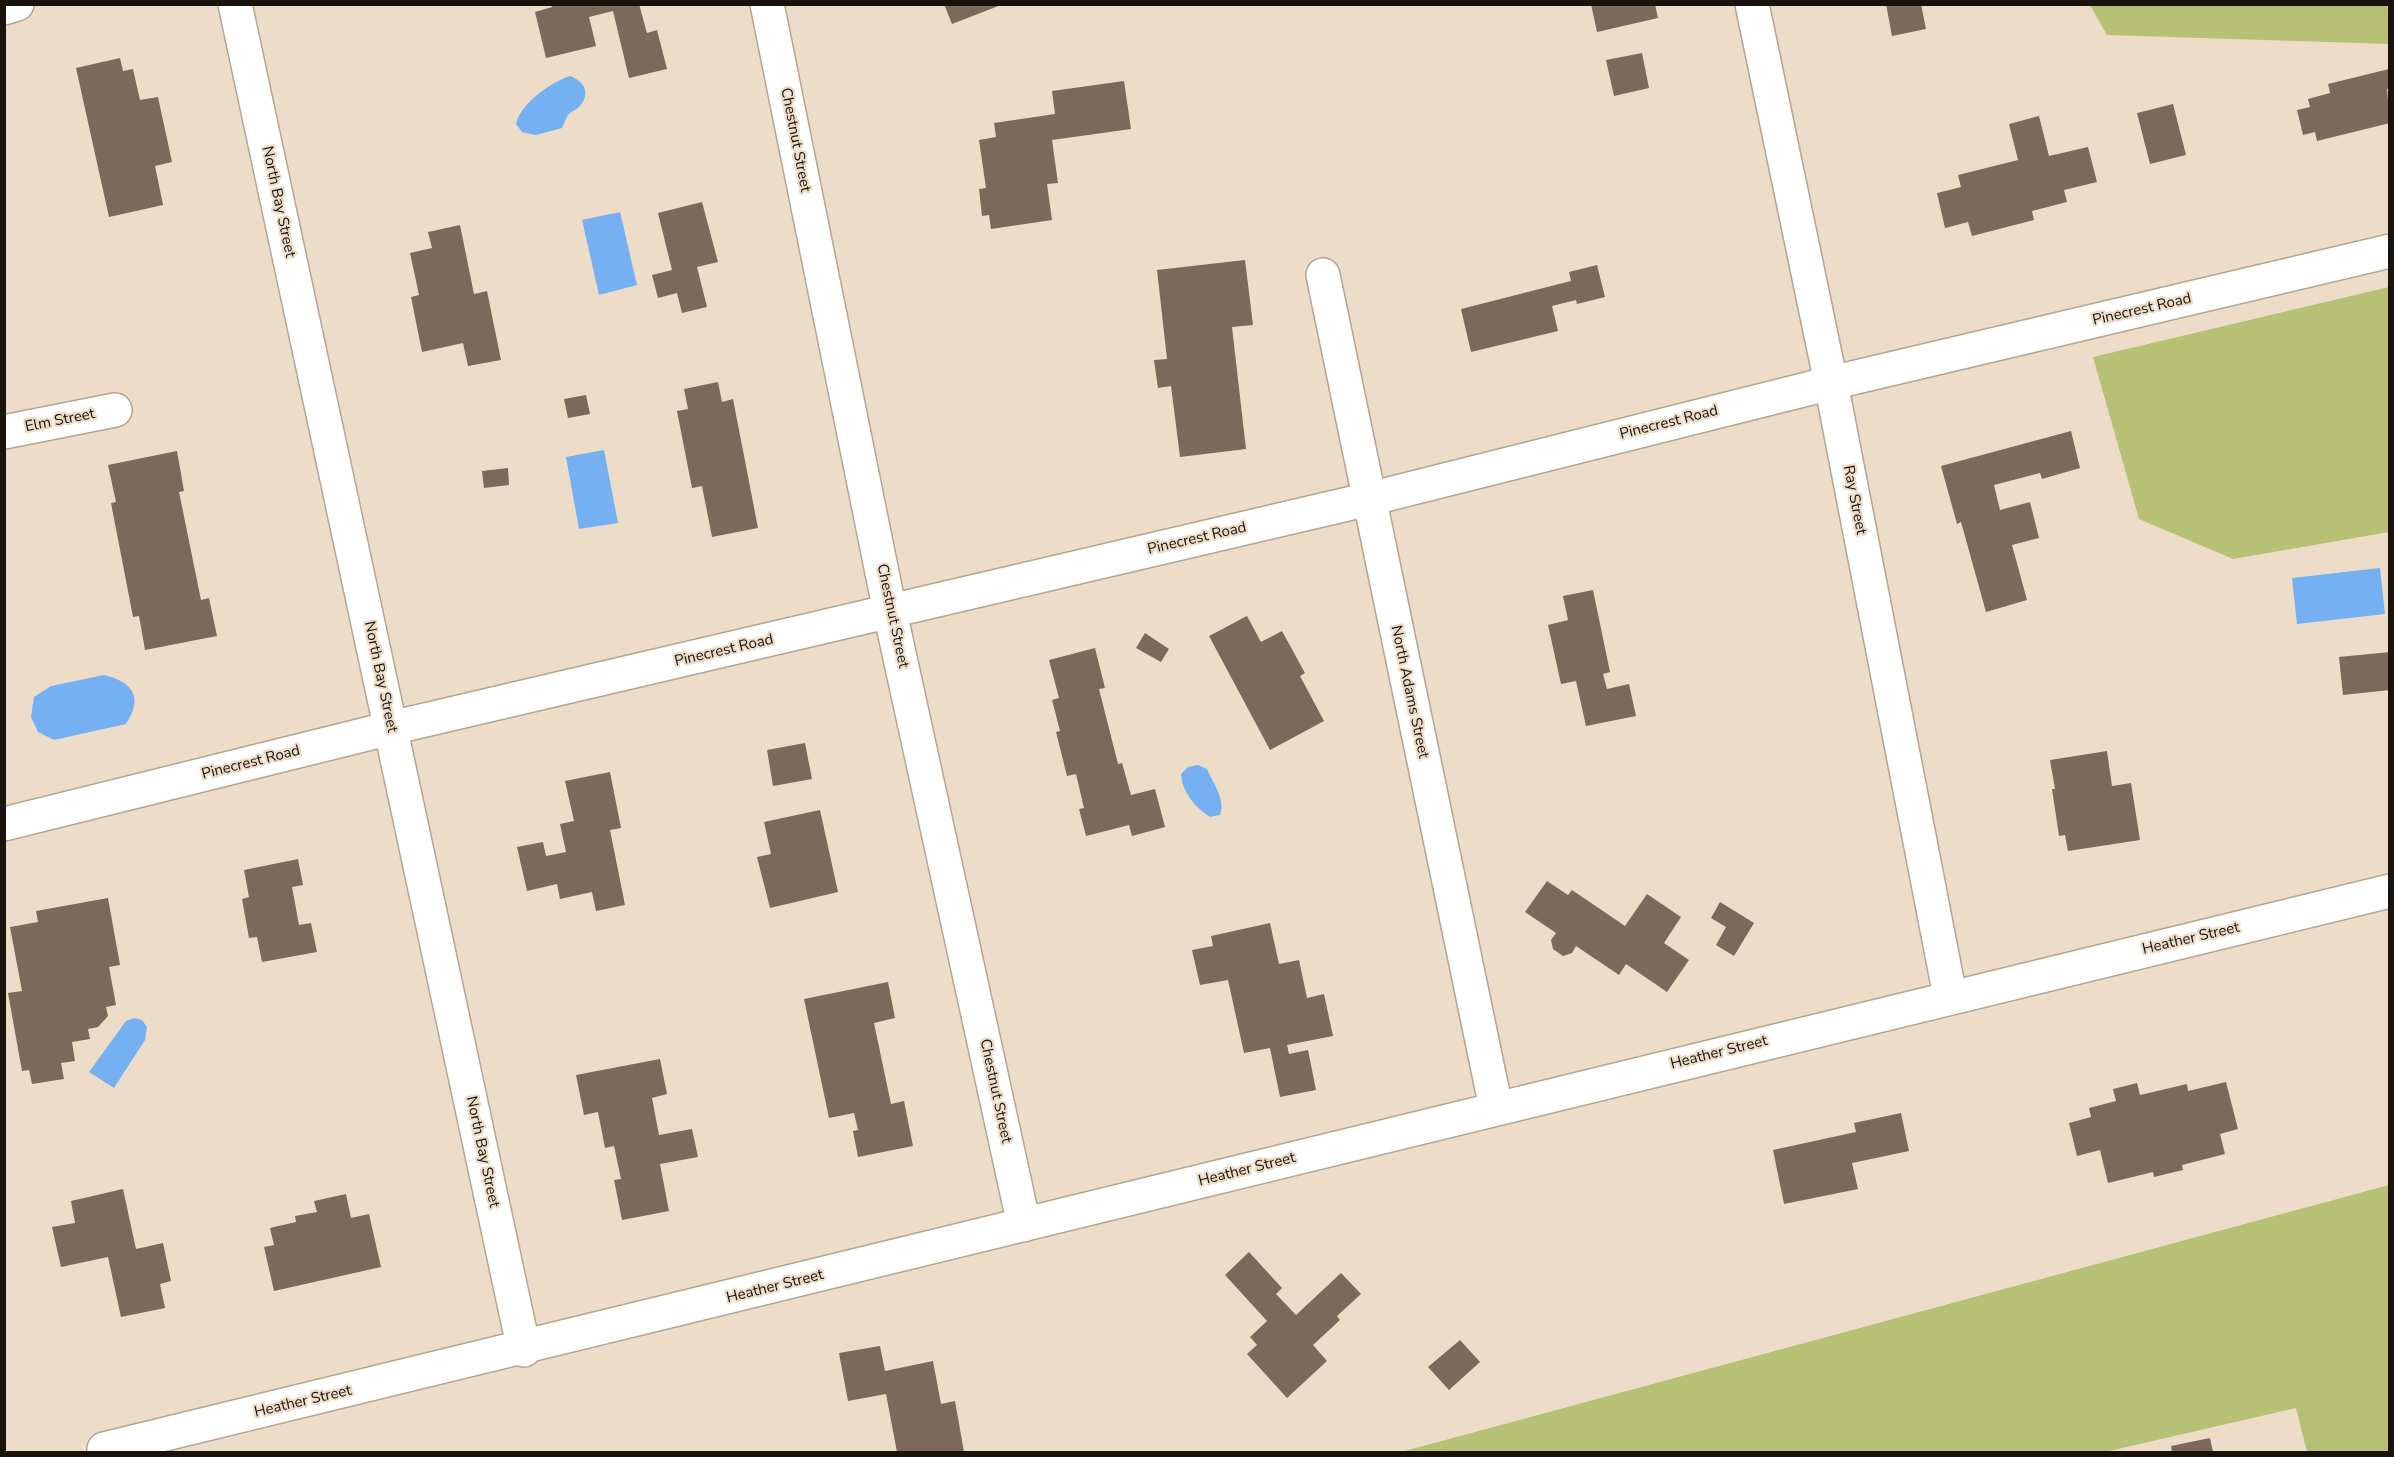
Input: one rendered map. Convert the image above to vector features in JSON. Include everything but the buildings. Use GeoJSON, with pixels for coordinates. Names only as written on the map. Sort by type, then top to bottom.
{"type":"FeatureCollection","features":[{"type":"Feature","properties":{"kind":"street"},"geometry":{"type":"LineString","coordinates":[[4,8],[17,4]]}},
{"type":"Feature","properties":{"kind":"street","name":"North Bay Street"},"geometry":{"type":"LineString","coordinates":[[235,4],[524,1350]]}},
{"type":"Feature","properties":{"kind":"street","name":"Chestnut Street"},"geometry":{"type":"LineString","coordinates":[[767,4],[890,612],[1024,1225]]}},
{"type":"Feature","properties":{"kind":"street","name":"Ray Street"},"geometry":{"type":"LineString","coordinates":[[1752,4],[1831,382],[1950,996]]}},
{"type":"Feature","properties":{"kind":"street","name":"Pinecrest Road"},"geometry":{"type":"LineString","coordinates":[[4,824],[391,728],[1369,499],[1831,382],[2390,251]]}},
{"type":"Feature","properties":{"kind":"street","name":"North Adams Street"},"geometry":{"type":"LineString","coordinates":[[1323,275],[1496,1108]]}},
{"type":"Feature","properties":{"kind":"street","name":"Elm Street"},"geometry":{"type":"LineString","coordinates":[[4,432],[115,410]]}},
{"type":"Feature","properties":{"kind":"street","name":"Heather Street"},"geometry":{"type":"LineString","coordinates":[[104,1449],[524,1350],[1950,996],[2390,891]]}},
{"type":"Feature","properties":{"kind":"green space"},"geometry":{"type":"Polygon","coordinates":[[[2090,5],[2389,5],[2389,44],[2107,35],[2090,5]]]}},
{"type":"Feature","properties":{"kind":"green space"},"geometry":{"type":"Polygon","coordinates":[[[2389,287],[2389,532],[2233,559],[2139,519],[2093,357],[2389,287]]]}},
{"type":"Feature","properties":{"kind":"green space"},"geometry":{"type":"Polygon","coordinates":[[[2389,1185],[2389,1452],[2307,1452],[2296,1408],[2105,1452],[1401,1452],[2389,1185]]]}},
{"type":"Feature","properties":{"kind":"water"},"geometry":{"type":"Polygon","coordinates":[[[570,76],[582,84],[585,97],[579,107],[568,115],[562,128],[536,135],[522,132],[516,124],[523,109],[554,83],[570,76]]]}},
{"type":"Feature","properties":{"kind":"water"},"geometry":{"type":"Polygon","coordinates":[[[620,212],[637,285],[599,295],[582,220],[620,212]]]}},
{"type":"Feature","properties":{"kind":"water"},"geometry":{"type":"Polygon","coordinates":[[[604,450],[618,523],[579,529],[566,457],[604,450]]]}},
{"type":"Feature","properties":{"kind":"water"},"geometry":{"type":"Polygon","coordinates":[[[2380,568],[2385,614],[2297,624],[2292,578],[2380,568]]]}},
{"type":"Feature","properties":{"kind":"water"},"geometry":{"type":"Polygon","coordinates":[[[104,675],[122,682],[133,692],[134,706],[126,724],[54,740],[38,732],[31,717],[34,697],[51,686],[104,675]]]}},
{"type":"Feature","properties":{"kind":"water"},"geometry":{"type":"Polygon","coordinates":[[[1198,765],[1207,769],[1218,792],[1221,803],[1220,815],[1210,817],[1195,804],[1184,787],[1181,774],[1188,767],[1198,765]]]}},
{"type":"Feature","properties":{"kind":"water"},"geometry":{"type":"Polygon","coordinates":[[[134,1018],[142,1020],[147,1027],[145,1040],[114,1088],[89,1072],[126,1021],[134,1018]]]}}]}
